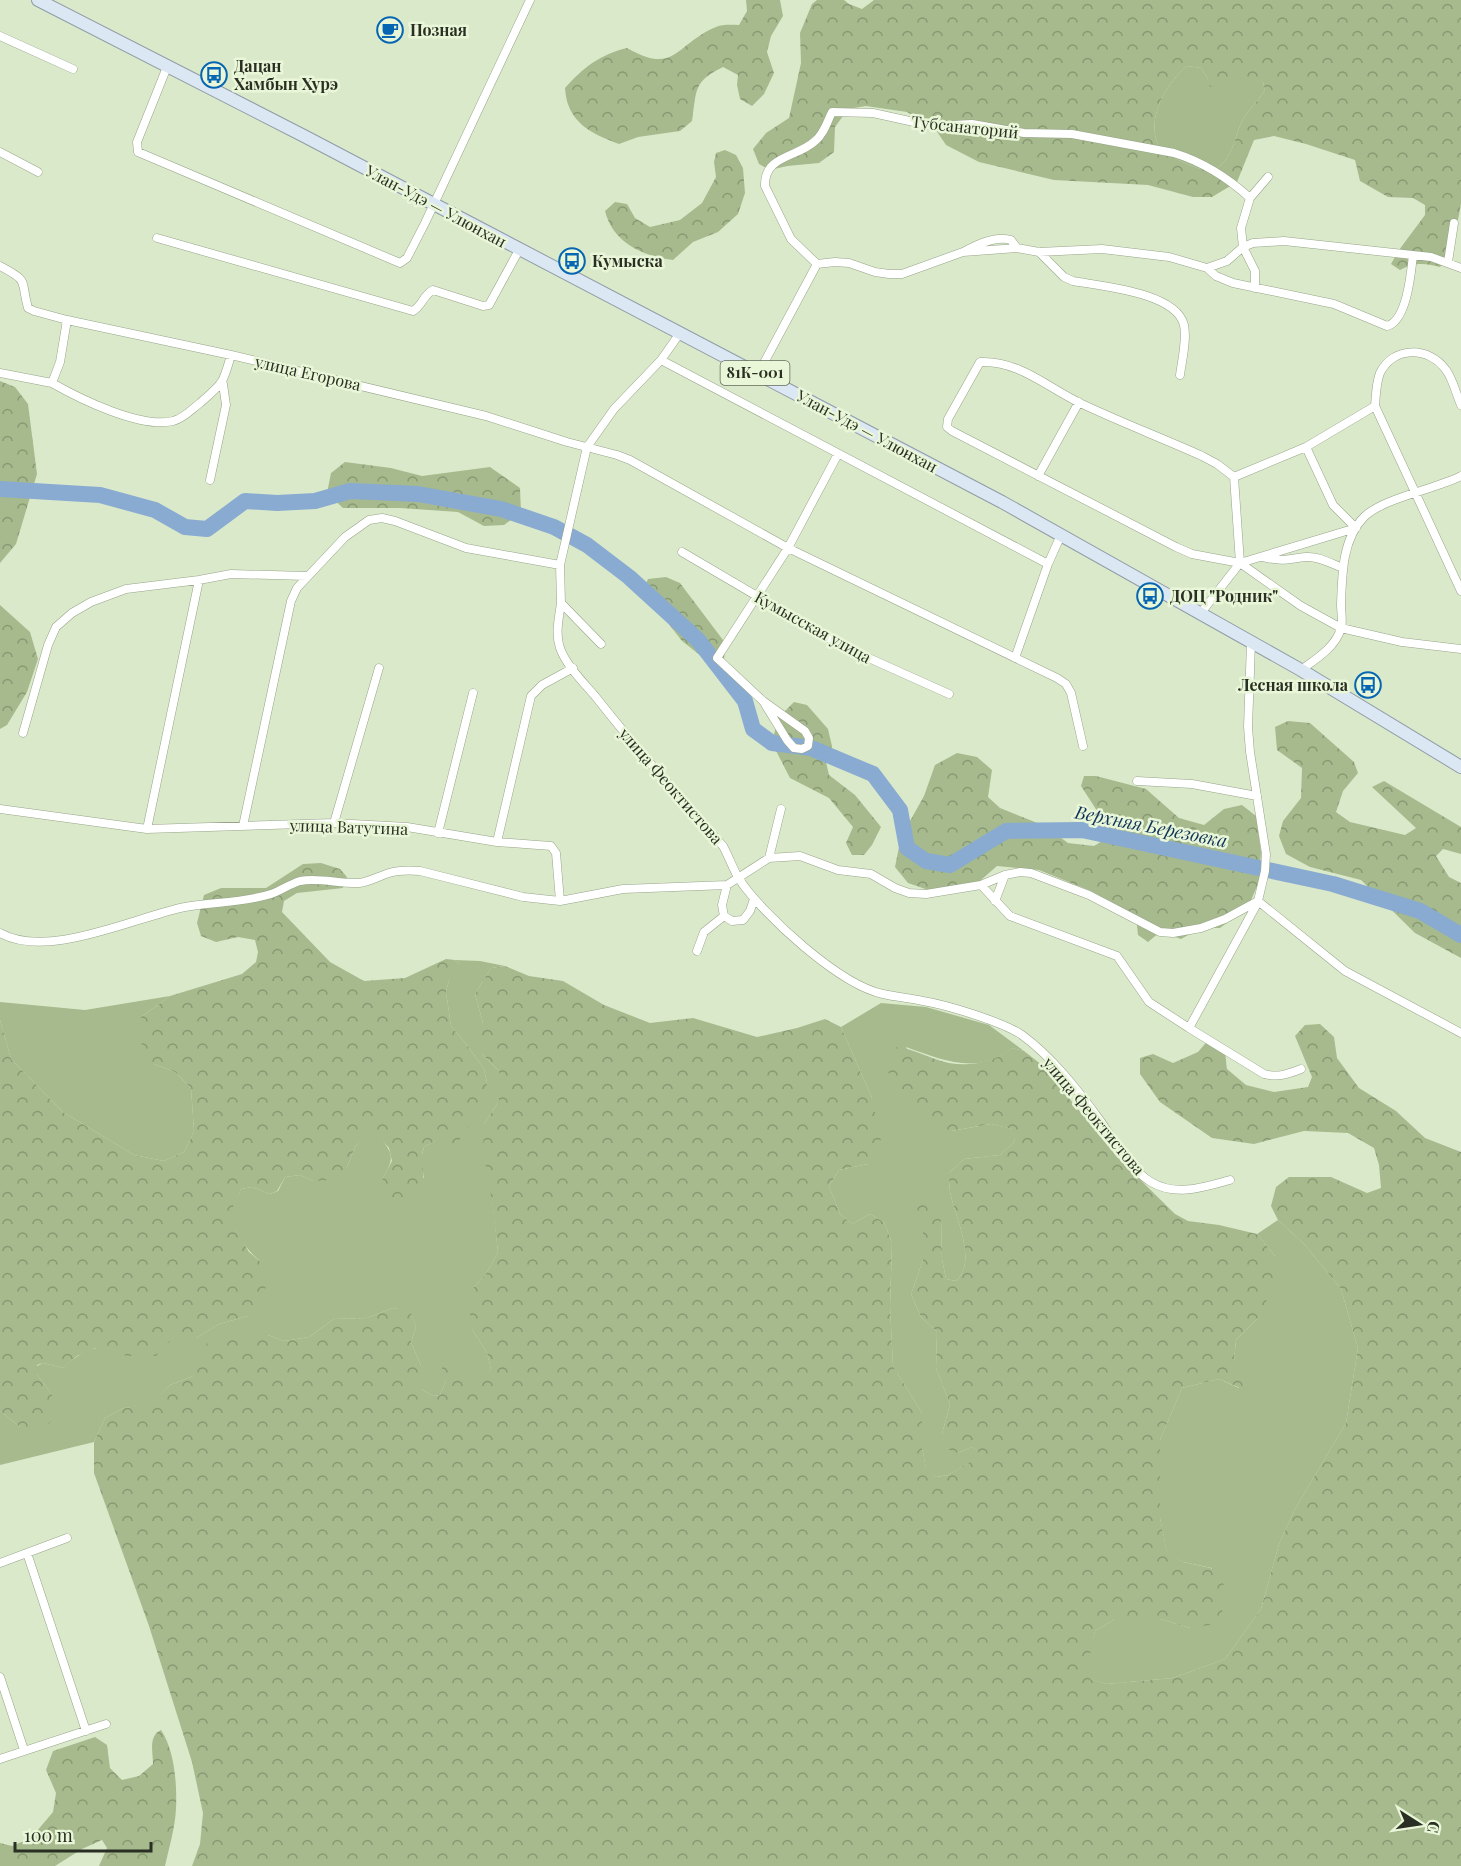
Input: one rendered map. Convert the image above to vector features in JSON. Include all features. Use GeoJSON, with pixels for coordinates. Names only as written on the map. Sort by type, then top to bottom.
{"type":"FeatureCollection","features":[{"type":"Feature","properties":{"kind":"main road","name":"Улан-Удэ — Улюнхан"},"geometry":{"type":"LineString","coordinates":[[38,0],[304,136],[1002,502],[1301,670],[1461,767]]}},
{"type":"Feature","properties":{"kind":"street"},"geometry":{"type":"LineString","coordinates":[[167,67],[137,142],[138,152],[400,263],[408,258],[530,0]]}},
{"type":"Feature","properties":{"kind":"street"},"geometry":{"type":"LineString","coordinates":[[0,36],[73,69]]}},
{"type":"Feature","properties":{"kind":"street","name":"Тубсанаторий"},"geometry":{"type":"LineString","coordinates":[[817,264],[791,239],[765,186],[765,177],[773,164],[814,142],[822,134],[832,112],[873,113],[932,126],[972,124],[1024,133],[1072,134],[1174,153],[1220,174],[1250,198]]}},
{"type":"Feature","properties":{"kind":"street"},"geometry":{"type":"LineString","coordinates":[[0,152],[38,172]]}},
{"type":"Feature","properties":{"kind":"street"},"geometry":{"type":"LineString","coordinates":[[1255,288],[1255,271],[1243,247],[1241,228],[1250,198],[1268,177]]}},
{"type":"Feature","properties":{"kind":"street"},"geometry":{"type":"LineString","coordinates":[[1448,262],[1454,223]]}},
{"type":"Feature","properties":{"kind":"street"},"geometry":{"type":"LineString","coordinates":[[157,238],[413,311],[433,290],[483,306],[489,305],[519,250]]}},
{"type":"Feature","properties":{"kind":"street"},"geometry":{"type":"LineString","coordinates":[[1207,268],[1227,261],[1243,247],[1253,243],[1284,242],[1413,255],[1448,262],[1461,268]]}},
{"type":"Feature","properties":{"kind":"street"},"geometry":{"type":"LineString","coordinates":[[758,374],[817,264],[849,263],[875,272],[903,274],[963,252],[1017,248],[1039,252],[1113,250],[1169,257],[1207,268],[1223,280],[1334,304],[1387,326],[1394,324],[1398,319],[1405,300],[1413,255]]}},
{"type":"Feature","properties":{"kind":"street"},"geometry":{"type":"LineString","coordinates":[[1039,252],[1064,277],[1073,281],[1135,291],[1173,308],[1180,316],[1184,326],[1180,375]]}},
{"type":"Feature","properties":{"kind":"street","name":"улица Егорова"},"geometry":{"type":"LineString","coordinates":[[0,266],[21,278],[25,284],[28,308],[34,311],[486,416],[630,460],[788,548],[1066,684],[1071,693],[1083,746]]}},
{"type":"Feature","properties":{"kind":"street"},"geometry":{"type":"LineString","coordinates":[[52,383],[60,362],[67,320]]}},
{"type":"Feature","properties":{"kind":"street","name":"улица Феоктистова"},"geometry":{"type":"LineString","coordinates":[[680,333],[661,360],[614,409],[587,447],[560,565],[561,603],[557,628],[561,651],[631,742],[723,846],[738,877],[754,899],[804,947],[854,984],[868,990],[926,1001],[991,1021],[1020,1034],[1049,1059],[1098,1117],[1134,1167],[1151,1182],[1171,1189],[1192,1190],[1230,1180]]}},
{"type":"Feature","properties":{"kind":"street"},"geometry":{"type":"LineString","coordinates":[[1461,405],[1447,370],[1428,356],[1415,351],[1401,353],[1388,362],[1380,374],[1375,405],[1461,591]]}},
{"type":"Feature","properties":{"kind":"street"},"geometry":{"type":"LineString","coordinates":[[210,480],[226,405],[223,384],[231,355]]}},
{"type":"Feature","properties":{"kind":"street"},"geometry":{"type":"LineString","coordinates":[[661,360],[1048,564]]}},
{"type":"Feature","properties":{"kind":"street"},"geometry":{"type":"LineString","coordinates":[[1240,563],[1234,477],[1218,464],[1079,402],[1024,372],[996,361],[980,362],[948,419],[947,427],[952,431],[1176,547],[1192,554],[1240,563],[1302,606],[1341,628],[1402,642],[1461,649]]}},
{"type":"Feature","properties":{"kind":"street"},"geometry":{"type":"LineString","coordinates":[[0,373],[52,383],[98,406],[146,420],[159,421],[173,421],[182,417],[223,384]]}},
{"type":"Feature","properties":{"kind":"street"},"geometry":{"type":"LineString","coordinates":[[1038,476],[1079,402]]}},
{"type":"Feature","properties":{"kind":"street"},"geometry":{"type":"LineString","coordinates":[[1234,477],[1306,447],[1375,405]]}},
{"type":"Feature","properties":{"kind":"street"},"geometry":{"type":"LineString","coordinates":[[1306,447],[1333,505],[1356,528]]}},
{"type":"Feature","properties":{"kind":"street"},"geometry":{"type":"LineString","coordinates":[[763,701],[794,748],[802,749],[808,746],[809,738],[805,731],[763,701],[717,658],[788,548],[838,454]]}},
{"type":"Feature","properties":{"kind":"street"},"geometry":{"type":"LineString","coordinates":[[1301,670],[1333,644],[1341,628],[1343,568],[1356,528],[1364,517],[1376,509],[1415,492],[1461,476]]}},
{"type":"Feature","properties":{"kind":"street"},"geometry":{"type":"LineString","coordinates":[[243,826],[291,602],[297,588],[307,576],[357,526],[369,520],[382,518],[395,520],[466,548],[560,565]]}},
{"type":"Feature","properties":{"kind":"street"},"geometry":{"type":"LineString","coordinates":[[1200,614],[1240,563],[1356,528]]}},
{"type":"Feature","properties":{"kind":"street"},"geometry":{"type":"LineString","coordinates":[[1015,658],[1048,564],[1061,535]]}},
{"type":"Feature","properties":{"kind":"street","name":"Кумысская улица"},"geometry":{"type":"LineString","coordinates":[[682,552],[842,646],[949,694]]}},
{"type":"Feature","properties":{"kind":"street"},"geometry":{"type":"LineString","coordinates":[[1262,557],[1280,561],[1308,557],[1343,568]]}},
{"type":"Feature","properties":{"kind":"street"},"geometry":{"type":"LineString","coordinates":[[23,733],[48,645],[56,627],[72,613],[91,602],[126,589],[231,574],[307,576]]}},
{"type":"Feature","properties":{"kind":"street"},"geometry":{"type":"LineString","coordinates":[[147,829],[199,580]]}},
{"type":"Feature","properties":{"kind":"street"},"geometry":{"type":"LineString","coordinates":[[561,603],[601,644]]}},
{"type":"Feature","properties":{"kind":"street"},"geometry":{"type":"LineString","coordinates":[[1189,1028],[1258,901],[1266,871],[1266,854],[1248,727],[1251,643]]}},
{"type":"Feature","properties":{"kind":"street"},"geometry":{"type":"LineString","coordinates":[[334,823],[379,668]]}},
{"type":"Feature","properties":{"kind":"street"},"geometry":{"type":"LineString","coordinates":[[497,842],[531,696],[542,685],[573,668]]}},
{"type":"Feature","properties":{"kind":"street"},"geometry":{"type":"LineString","coordinates":[[438,833],[473,693]]}},
{"type":"Feature","properties":{"kind":"street"},"geometry":{"type":"LineString","coordinates":[[1137,782],[1192,784],[1257,796]]}},
{"type":"Feature","properties":{"kind":"street","name":"улица Ватутина"},"geometry":{"type":"LineString","coordinates":[[0,808],[147,829],[334,823],[407,827],[497,842],[551,846],[556,854],[560,901]]}},
{"type":"Feature","properties":{"kind":"street"},"geometry":{"type":"LineString","coordinates":[[770,858],[782,809]]}},
{"type":"Feature","properties":{"kind":"street"},"geometry":{"type":"LineString","coordinates":[[0,933],[6,937],[33,941],[61,941],[186,907],[261,897],[300,881],[361,883],[403,870],[420,871],[523,897],[560,901],[623,888],[727,885],[770,858],[800,856],[838,870],[871,874],[909,893],[926,894],[981,885],[1005,875],[1020,872],[1031,873],[1081,891],[1143,924],[1166,933],[1201,927],[1225,919],[1258,901]]}},
{"type":"Feature","properties":{"kind":"street"},"geometry":{"type":"LineString","coordinates":[[995,901],[1005,875]]}},
{"type":"Feature","properties":{"kind":"street"},"geometry":{"type":"LineString","coordinates":[[727,885],[722,905],[724,916],[732,921],[742,920],[750,911],[754,899]]}},
{"type":"Feature","properties":{"kind":"street"},"geometry":{"type":"LineString","coordinates":[[981,885],[1005,912],[1017,920],[1117,956],[1149,1002],[1264,1074],[1273,1077],[1301,1069]]}},
{"type":"Feature","properties":{"kind":"street"},"geometry":{"type":"LineString","coordinates":[[1258,901],[1345,971],[1461,1033]]}},
{"type":"Feature","properties":{"kind":"street"},"geometry":{"type":"LineString","coordinates":[[697,951],[704,932],[724,916]]}},
{"type":"Feature","properties":{"kind":"street"},"geometry":{"type":"LineString","coordinates":[[0,1563],[67,1538]]}},
{"type":"Feature","properties":{"kind":"street"},"geometry":{"type":"LineString","coordinates":[[27,1553],[86,1731]]}},
{"type":"Feature","properties":{"kind":"street"},"geometry":{"type":"LineString","coordinates":[[0,1677],[24,1750]]}},
{"type":"Feature","properties":{"kind":"street"},"geometry":{"type":"LineString","coordinates":[[0,1759],[106,1724]]}},
{"type":"Feature","properties":{"kind":"green space"},"geometry":{"type":"Polygon","coordinates":[[[746,0],[780,0],[783,16],[771,36],[767,52],[774,73],[764,94],[752,106],[740,99],[737,85],[738,75],[723,67],[701,82],[696,94],[692,121],[680,131],[638,137],[619,144],[590,130],[575,118],[570,110],[565,88],[593,63],[608,54],[627,48],[643,56],[656,59],[666,58],[716,27],[739,25],[747,11],[746,0]]]}},
{"type":"Feature","properties":{"kind":"green space"},"geometry":{"type":"Polygon","coordinates":[[[817,0],[844,0],[862,9],[874,0],[1461,0],[1461,204],[1452,252],[1440,267],[1420,264],[1400,270],[1391,264],[1425,215],[1425,205],[1413,198],[1388,197],[1360,181],[1355,160],[1274,136],[1254,140],[1237,182],[1212,197],[1193,197],[1148,185],[1054,180],[979,162],[946,145],[934,127],[907,112],[866,106],[848,109],[835,127],[834,152],[819,163],[770,170],[759,164],[753,149],[766,133],[789,118],[801,63],[800,33],[812,4],[817,0]],[[1187,66],[1165,92],[1156,114],[1155,136],[1159,147],[1174,158],[1208,170],[1218,167],[1226,160],[1247,113],[1265,90],[1263,82],[1250,79],[1234,81],[1217,89],[1209,86],[1208,79],[1201,68],[1187,66]]]}},
{"type":"Feature","properties":{"kind":"green space"},"geometry":{"type":"Polygon","coordinates":[[[1187,66],[1201,68],[1208,79],[1230,81],[1249,77],[1263,82],[1265,90],[1247,113],[1226,160],[1220,166],[1209,170],[1203,170],[1167,154],[1159,147],[1155,136],[1156,114],[1165,92],[1187,66]]]}},
{"type":"Feature","properties":{"kind":"green space"},"geometry":{"type":"Polygon","coordinates":[[[725,150],[736,155],[743,168],[745,193],[738,214],[718,232],[693,242],[673,260],[640,251],[622,240],[615,232],[605,211],[615,202],[627,204],[635,218],[650,227],[680,220],[702,203],[716,177],[714,162],[716,153],[725,150]]]}},
{"type":"Feature","properties":{"kind":"green space"},"geometry":{"type":"Polygon","coordinates":[[[0,381],[15,387],[28,404],[37,474],[16,544],[0,563],[0,381]]]}},
{"type":"Feature","properties":{"kind":"green space"},"geometry":{"type":"Polygon","coordinates":[[[345,462],[391,468],[422,476],[490,467],[520,488],[521,512],[504,525],[484,526],[458,512],[400,508],[343,508],[327,493],[331,473],[345,462]]]}},
{"type":"Feature","properties":{"kind":"green space"},"geometry":{"type":"Polygon","coordinates":[[[666,577],[680,583],[726,644],[724,659],[710,663],[682,641],[643,591],[648,579],[666,577]]]}},
{"type":"Feature","properties":{"kind":"green space"},"geometry":{"type":"Polygon","coordinates":[[[0,605],[30,632],[38,659],[27,692],[7,725],[0,729],[0,605]]]}},
{"type":"Feature","properties":{"kind":"green space"},"geometry":{"type":"Polygon","coordinates":[[[794,702],[807,705],[828,729],[832,746],[826,762],[829,775],[855,795],[881,827],[864,855],[852,855],[846,843],[853,827],[829,798],[790,778],[772,743],[778,718],[794,702]]]}},
{"type":"Feature","properties":{"kind":"green space"},"geometry":{"type":"Polygon","coordinates":[[[1288,721],[1310,723],[1354,762],[1358,773],[1343,791],[1336,812],[1350,822],[1405,835],[1416,828],[1372,787],[1384,781],[1461,827],[1461,854],[1443,849],[1436,856],[1449,877],[1461,883],[1461,958],[1415,933],[1361,880],[1310,867],[1286,854],[1279,836],[1283,821],[1301,798],[1302,768],[1277,750],[1275,727],[1288,721]]]}},
{"type":"Feature","properties":{"kind":"green space"},"geometry":{"type":"Polygon","coordinates":[[[957,753],[977,757],[992,770],[988,797],[1000,808],[1045,826],[1068,843],[1094,846],[1107,838],[1103,820],[1081,786],[1084,776],[1096,776],[1146,789],[1179,818],[1204,825],[1224,809],[1242,805],[1256,816],[1261,852],[1259,882],[1248,907],[1220,928],[1201,928],[1181,939],[1160,932],[1148,942],[1138,935],[1136,916],[1091,891],[1039,870],[997,866],[973,887],[940,894],[908,883],[895,867],[901,837],[924,796],[935,765],[957,753]]]}},
{"type":"Feature","properties":{"kind":"green space"},"geometry":{"type":"Polygon","coordinates":[[[321,863],[340,869],[347,877],[343,888],[297,893],[284,901],[282,912],[330,962],[364,981],[405,978],[446,959],[455,960],[460,964],[459,972],[449,980],[446,992],[451,1026],[484,1069],[487,1083],[481,1108],[458,1142],[447,1146],[435,1141],[424,1147],[421,1189],[419,1196],[409,1202],[382,1194],[382,1180],[392,1161],[389,1148],[378,1136],[368,1135],[355,1147],[347,1167],[333,1180],[313,1181],[300,1175],[285,1177],[277,1191],[270,1194],[252,1187],[241,1189],[233,1207],[236,1230],[249,1252],[261,1262],[267,1278],[264,1298],[248,1316],[219,1324],[196,1338],[173,1338],[156,1356],[126,1356],[108,1348],[95,1348],[77,1356],[63,1368],[43,1363],[37,1365],[37,1375],[51,1393],[57,1409],[54,1419],[41,1430],[20,1427],[0,1411],[0,1020],[11,1059],[63,1112],[134,1155],[164,1161],[184,1152],[194,1131],[191,1088],[175,1072],[154,1064],[141,1043],[141,1017],[170,996],[242,974],[256,962],[258,952],[255,940],[238,937],[216,942],[201,936],[197,923],[204,895],[221,888],[266,888],[303,864],[321,863]]]}},
{"type":"Feature","properties":{"kind":"green space"},"geometry":{"type":"Polygon","coordinates":[[[455,960],[480,961],[505,966],[491,968],[475,994],[483,1023],[482,1054],[499,1071],[499,1101],[484,1124],[498,1252],[486,1274],[474,1287],[472,1329],[487,1353],[491,1369],[483,1378],[446,1380],[440,1395],[433,1396],[421,1389],[421,1366],[411,1342],[416,1327],[410,1311],[393,1308],[367,1318],[334,1319],[309,1337],[284,1341],[268,1335],[193,1376],[170,1385],[151,1405],[124,1408],[105,1418],[94,1442],[0,1465],[0,1411],[20,1427],[51,1393],[37,1375],[37,1366],[43,1363],[63,1368],[83,1353],[95,1348],[113,1349],[126,1356],[173,1338],[196,1338],[219,1324],[248,1316],[261,1262],[244,1245],[236,1231],[232,1215],[241,1189],[252,1187],[270,1194],[278,1191],[285,1177],[300,1175],[313,1181],[347,1167],[355,1147],[367,1135],[378,1135],[390,1152],[389,1166],[382,1180],[424,1178],[421,1159],[424,1147],[435,1141],[487,1083],[484,1069],[451,1026],[446,992],[449,980],[460,964],[455,960]]]}},
{"type":"Feature","properties":{"kind":"green space"},"geometry":{"type":"Polygon","coordinates":[[[505,966],[529,976],[563,981],[604,1005],[650,1023],[693,1018],[757,1037],[825,1019],[841,1027],[872,1098],[881,1139],[868,1164],[839,1170],[829,1186],[840,1214],[852,1224],[870,1214],[884,1222],[892,1243],[890,1306],[893,1366],[922,1413],[922,1447],[926,1468],[936,1477],[948,1475],[982,1455],[972,1447],[957,1453],[947,1449],[942,1434],[950,1404],[936,1368],[937,1332],[921,1317],[911,1294],[923,1260],[923,1232],[907,1215],[914,1196],[926,1196],[941,1217],[942,1259],[946,1279],[956,1281],[965,1262],[965,1251],[950,1192],[949,1173],[964,1159],[1000,1155],[1015,1141],[1012,1129],[991,1124],[951,1131],[918,1120],[893,1083],[884,1063],[894,1047],[957,1064],[974,1064],[990,1060],[1012,1048],[1024,1051],[1042,1065],[1117,1157],[1175,1214],[1188,1221],[1219,1225],[1257,1234],[1275,1256],[1277,1279],[1258,1318],[1236,1340],[1234,1361],[1247,1381],[1240,1388],[1219,1379],[1182,1388],[1160,1440],[1160,1518],[1167,1552],[1183,1562],[1211,1568],[1224,1585],[1222,1615],[1210,1625],[1190,1628],[1160,1619],[1115,1619],[1095,1631],[1088,1664],[1090,1679],[1106,1684],[1173,1678],[1225,1659],[1261,1609],[1279,1544],[1295,1509],[1346,1423],[1358,1348],[1341,1289],[1305,1245],[1278,1220],[1271,1206],[1276,1187],[1289,1177],[1331,1177],[1367,1193],[1381,1188],[1379,1165],[1374,1148],[1348,1133],[1304,1131],[1254,1144],[1212,1138],[1160,1102],[1140,1074],[1140,1058],[1153,1054],[1173,1063],[1198,1052],[1210,1038],[1222,1046],[1227,1069],[1246,1085],[1274,1092],[1308,1087],[1312,1077],[1295,1036],[1305,1025],[1320,1024],[1334,1037],[1337,1058],[1359,1088],[1396,1111],[1425,1138],[1461,1152],[1461,1866],[192,1866],[200,1844],[203,1813],[192,1762],[149,1626],[94,1473],[94,1442],[105,1418],[124,1408],[151,1404],[170,1385],[193,1376],[207,1343],[239,1332],[268,1335],[284,1341],[309,1337],[334,1319],[367,1318],[393,1308],[410,1310],[416,1327],[411,1342],[421,1366],[421,1389],[433,1396],[440,1395],[446,1380],[442,1368],[447,1361],[461,1378],[482,1378],[491,1369],[487,1353],[472,1329],[469,1307],[474,1287],[486,1274],[498,1252],[483,1151],[484,1124],[499,1101],[499,1071],[482,1054],[478,1038],[483,1023],[475,994],[491,968],[505,966]]]}},
{"type":"Feature","properties":{"kind":"green space"},"geometry":{"type":"Polygon","coordinates":[[[170,996],[141,1017],[154,1064],[175,1072],[191,1088],[194,1131],[184,1152],[164,1161],[134,1155],[63,1112],[11,1059],[0,1020],[0,1002],[85,1010],[170,996]]]}},
{"type":"Feature","properties":{"kind":"green space"},"geometry":{"type":"Polygon","coordinates":[[[881,1003],[926,1007],[989,1025],[1024,1051],[1012,1048],[999,1057],[987,1061],[960,1063],[933,1057],[906,1047],[951,1131],[991,1124],[1013,1129],[1015,1141],[1000,1155],[964,1159],[949,1173],[950,1192],[965,1251],[962,1272],[956,1281],[946,1279],[942,1259],[941,1217],[923,1232],[923,1260],[911,1294],[921,1317],[937,1332],[936,1368],[950,1404],[942,1434],[957,1453],[972,1447],[983,1455],[948,1475],[936,1477],[926,1469],[922,1447],[922,1413],[893,1366],[890,1306],[892,1243],[884,1222],[870,1214],[852,1224],[840,1214],[829,1186],[839,1170],[868,1164],[872,1098],[841,1027],[881,1003]]]}},
{"type":"Feature","properties":{"kind":"green space"},"geometry":{"type":"Polygon","coordinates":[[[1278,1220],[1305,1245],[1341,1289],[1358,1348],[1346,1423],[1295,1509],[1279,1544],[1261,1609],[1225,1659],[1173,1678],[1106,1684],[1089,1679],[1087,1664],[1095,1631],[1115,1619],[1160,1619],[1190,1628],[1212,1568],[1183,1562],[1167,1553],[1160,1518],[1160,1440],[1182,1388],[1219,1379],[1239,1388],[1234,1361],[1236,1340],[1258,1318],[1275,1256],[1257,1234],[1278,1220]]]}},
{"type":"Feature","properties":{"kind":"green space"},"geometry":{"type":"Polygon","coordinates":[[[161,1730],[172,1758],[176,1789],[174,1823],[165,1866],[99,1866],[107,1848],[102,1840],[82,1849],[55,1866],[0,1866],[0,1843],[12,1846],[31,1838],[53,1812],[56,1793],[46,1770],[53,1751],[95,1737],[107,1745],[110,1768],[122,1780],[139,1776],[153,1764],[153,1740],[161,1730]]]}},
{"type":"Feature","properties":{"kind":"waterway","name":"Верхняя Березовка"},"geometry":{"type":"LineString","coordinates":[[0,489],[100,495],[155,510],[185,527],[207,529],[245,501],[277,503],[315,501],[350,491],[418,494],[501,509],[554,527],[587,545],[629,577],[698,640],[745,701],[753,729],[772,743],[811,748],[873,774],[900,810],[907,848],[926,861],[950,865],[1006,831],[1082,830],[1333,884],[1420,911],[1461,935]]}},
{"type":"Feature","properties":{"kind":"place","name":"Позная"},"geometry":{"type":"Point","coordinates":[390,30]}},
{"type":"Feature","properties":{"kind":"place","name":"Дацан Хамбын Хурэ"},"geometry":{"type":"Point","coordinates":[214,75]}},
{"type":"Feature","properties":{"kind":"place","name":"Кумыска"},"geometry":{"type":"Point","coordinates":[572,261]}},
{"type":"Feature","properties":{"kind":"place","name":"ДОЦ \"Родник\""},"geometry":{"type":"Point","coordinates":[1150,596]}},
{"type":"Feature","properties":{"kind":"place","name":"Лесная школа"},"geometry":{"type":"Point","coordinates":[1368,685]}}]}
